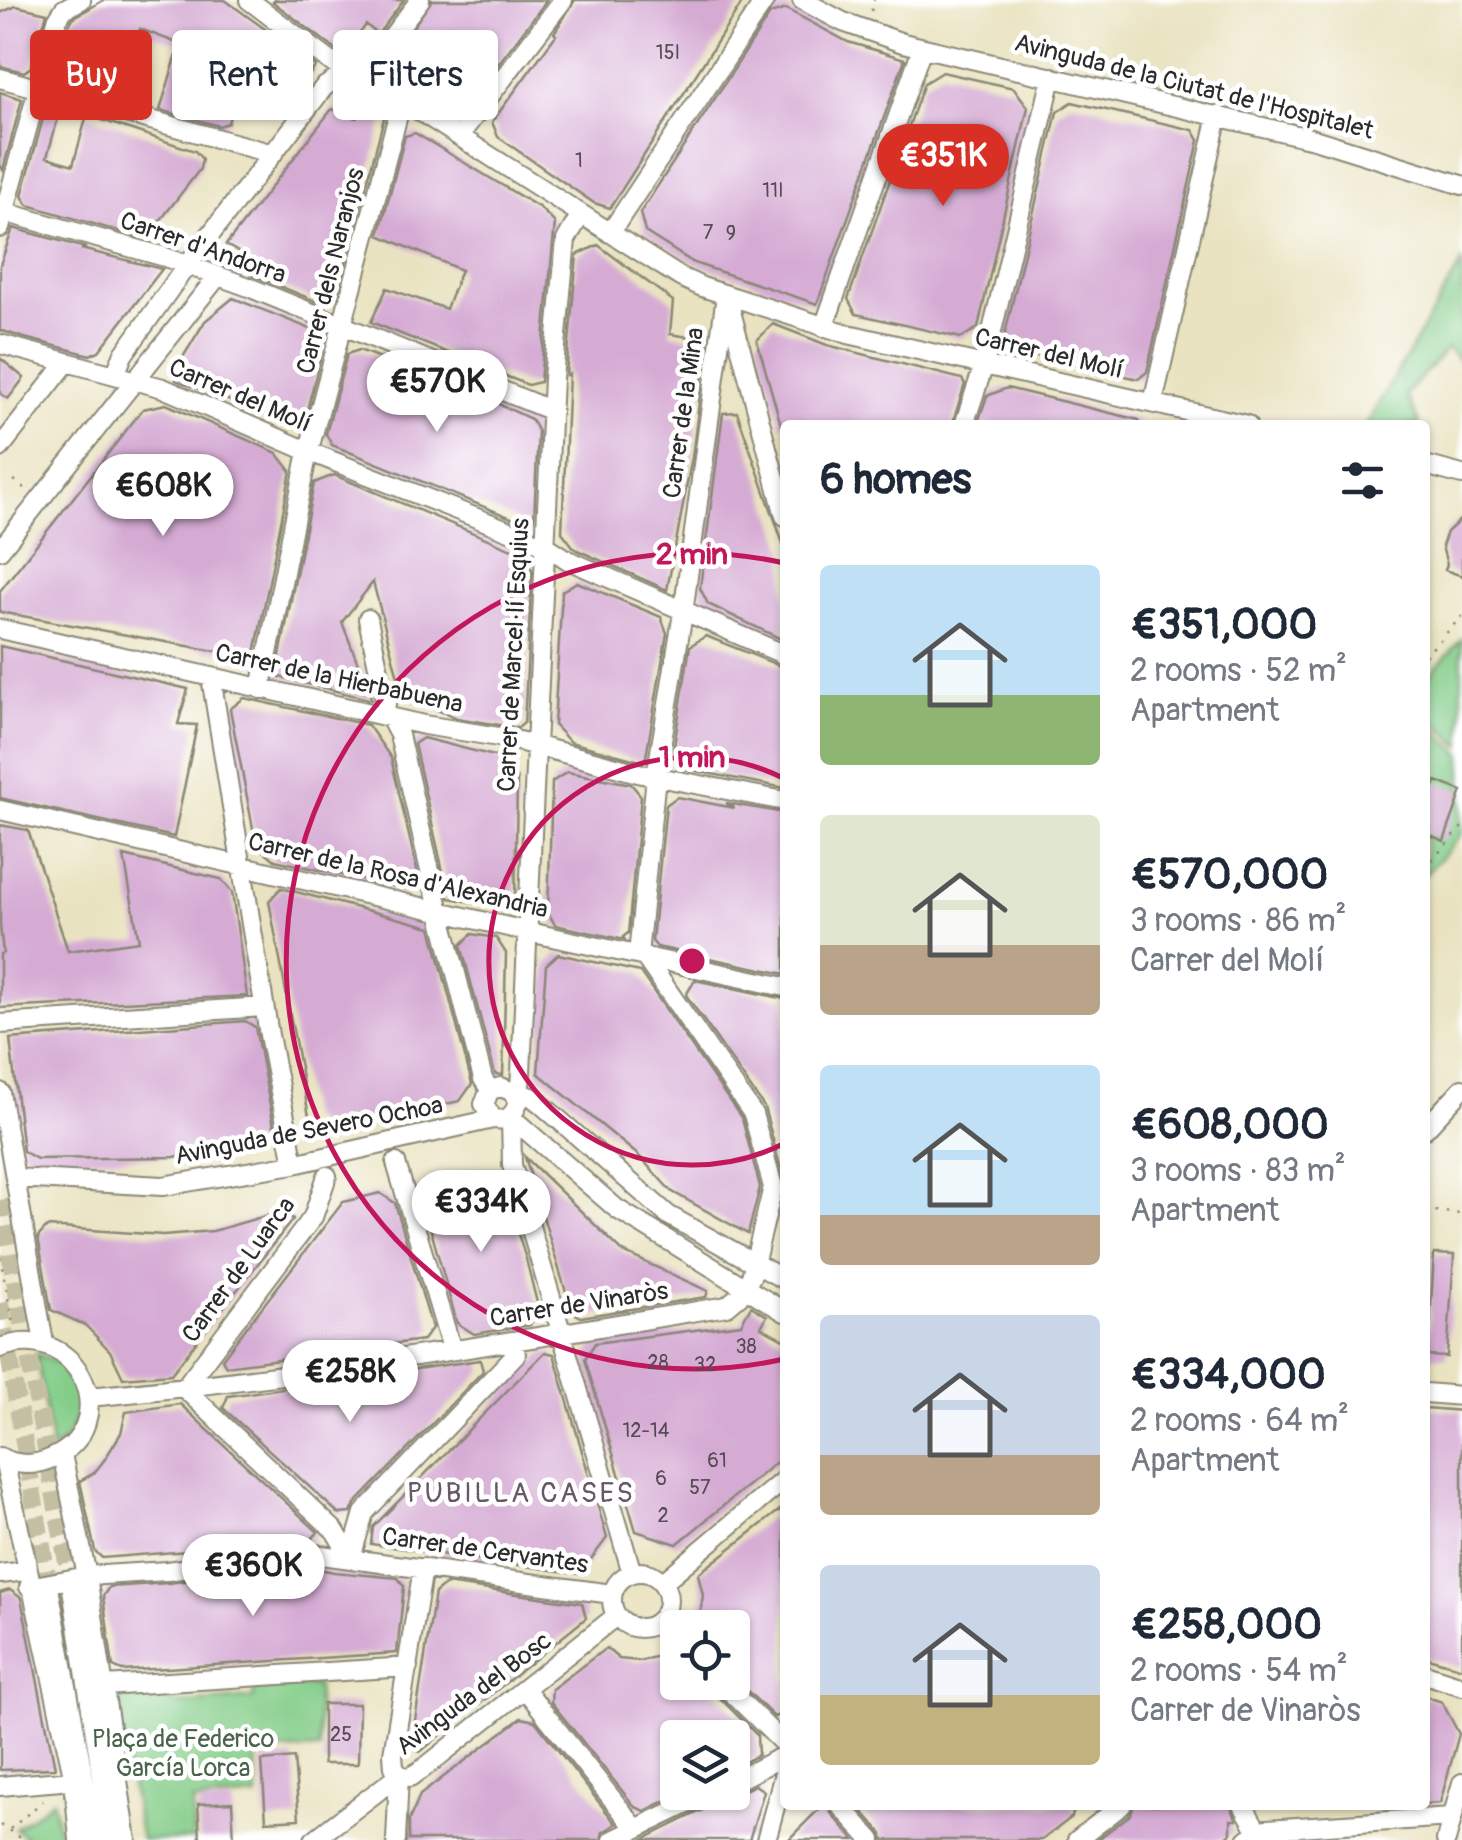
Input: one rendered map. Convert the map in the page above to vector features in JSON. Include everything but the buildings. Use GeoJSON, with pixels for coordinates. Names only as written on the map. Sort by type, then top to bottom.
{"type":"FeatureCollection","features":[{"type":"Feature","properties":{"kind":"street"},"geometry":{"type":"LineString","coordinates":[[55,30],[60,13],[81,0]]}},
{"type":"Feature","properties":{"kind":"street"},"geometry":{"type":"LineString","coordinates":[[393,30],[420,0]]}},
{"type":"Feature","properties":{"kind":"street"},"geometry":{"type":"LineString","coordinates":[[459,136],[563,0]]}},
{"type":"Feature","properties":{"kind":"street"},"geometry":{"type":"LineString","coordinates":[[610,232],[765,0]]}},
{"type":"Feature","properties":{"kind":"street","name":"Avinguda de la Ciutat de l'Hospitalet"},"geometry":{"type":"LineString","coordinates":[[802,0],[868,32],[922,48],[1218,115],[1361,152],[1462,185]]}},
{"type":"Feature","properties":{"kind":"street","name":"Carrer del Molí"},"geometry":{"type":"LineString","coordinates":[[257,2],[333,60]]}},
{"type":"Feature","properties":{"kind":"street"},"geometry":{"type":"LineString","coordinates":[[824,326],[922,48]]}},
{"type":"Feature","properties":{"kind":"street"},"geometry":{"type":"LineString","coordinates":[[966,420],[984,364],[1052,77]]}},
{"type":"Feature","properties":{"kind":"street"},"geometry":{"type":"LineString","coordinates":[[0,78],[30,87]]}},
{"type":"Feature","properties":{"kind":"street"},"geometry":{"type":"LineString","coordinates":[[116,376],[123,355],[186,265],[324,87],[333,83]]}},
{"type":"Feature","properties":{"kind":"street"},"geometry":{"type":"LineString","coordinates":[[1153,404],[1218,115]]}},
{"type":"Feature","properties":{"kind":"street"},"geometry":{"type":"LineString","coordinates":[[1,217],[30,117]]}},
{"type":"Feature","properties":{"kind":"street"},"geometry":{"type":"LineString","coordinates":[[148,120],[272,154]]}},
{"type":"Feature","properties":{"kind":"street","name":"Carrer dels Naranjos"},"geometry":{"type":"LineString","coordinates":[[261,689],[310,452],[397,120]]}},
{"type":"Feature","properties":{"kind":"street","name":"Carrer del Molí"},"geometry":{"type":"LineString","coordinates":[[434,120],[680,277],[824,326],[1222,420]]}},
{"type":"Feature","properties":{"kind":"street","name":"Carrer de Marcel·lí Esquius"},"geometry":{"type":"LineString","coordinates":[[511,1105],[527,931],[552,411],[566,240],[581,214]]}},
{"type":"Feature","properties":{"kind":"street","name":"Carrer d'Andorra"},"geometry":{"type":"LineString","coordinates":[[1,217],[218,276],[552,411]]}},
{"type":"Feature","properties":{"kind":"street"},"geometry":{"type":"LineString","coordinates":[[0,550],[218,276]]}},
{"type":"Feature","properties":{"kind":"street"},"geometry":{"type":"LineString","coordinates":[[726,294],[780,497]]}},
{"type":"Feature","properties":{"kind":"street","name":"Carrer de la Mina"},"geometry":{"type":"LineString","coordinates":[[641,955],[656,776],[683,613],[726,294]]}},
{"type":"Feature","properties":{"kind":"street","name":"Carrer del Molí"},"geometry":{"type":"LineString","coordinates":[[0,344],[163,388],[310,452],[545,545],[568,560],[683,613],[780,653]]}},
{"type":"Feature","properties":{"kind":"street"},"geometry":{"type":"LineString","coordinates":[[0,448],[67,362]]}},
{"type":"Feature","properties":{"kind":"street"},"geometry":{"type":"LineString","coordinates":[[1430,466],[1462,475]]}},
{"type":"Feature","properties":{"kind":"street"},"geometry":{"type":"LineString","coordinates":[[368,619],[483,1078],[490,1090]]}},
{"type":"Feature","properties":{"kind":"street","name":"Carrer de la Hierbabuena"},"geometry":{"type":"LineString","coordinates":[[0,629],[261,689],[388,710],[656,776],[780,800]]}},
{"type":"Feature","properties":{"kind":"street"},"geometry":{"type":"LineString","coordinates":[[211,676],[264,1007],[294,1164]]}},
{"type":"Feature","properties":{"kind":"street","name":"Carrer de la Rosa d'Alexandria"},"geometry":{"type":"LineString","coordinates":[[0,810],[780,986]]}},
{"type":"Feature","properties":{"kind":"street"},"geometry":{"type":"LineString","coordinates":[[641,955],[752,1114],[772,1187],[755,1263],[745,1288]]}},
{"type":"Feature","properties":{"kind":"street"},"geometry":{"type":"LineString","coordinates":[[0,1024],[264,1007]]}},
{"type":"Feature","properties":{"kind":"street"},"geometry":{"type":"LineString","coordinates":[[490,1090],[502,1087],[511,1105],[618,1210],[780,1309]]}},
{"type":"Feature","properties":{"kind":"street"},"geometry":{"type":"LineString","coordinates":[[1430,1124],[1462,1089]]}},
{"type":"Feature","properties":{"kind":"street"},"geometry":{"type":"LineString","coordinates":[[490,1090],[484,1104],[541,1104],[668,1215],[780,1277]]}},
{"type":"Feature","properties":{"kind":"street"},"geometry":{"type":"LineString","coordinates":[[0,1092],[44,1343]]}},
{"type":"Feature","properties":{"kind":"street"},"geometry":{"type":"LineString","coordinates":[[511,1105],[516,1176],[632,1573]]}},
{"type":"Feature","properties":{"kind":"street","name":"Avinguda de Severo Ochoa"},"geometry":{"type":"LineString","coordinates":[[15,1178],[164,1186],[294,1164],[511,1105]]}},
{"type":"Feature","properties":{"kind":"street"},"geometry":{"type":"LineString","coordinates":[[396,1163],[452,1350]]}},
{"type":"Feature","properties":{"kind":"street","name":"Carrer de Luarca"},"geometry":{"type":"LineString","coordinates":[[184,1388],[313,1216],[327,1176]]}},
{"type":"Feature","properties":{"kind":"street","name":"Carrer de Vinaròs"},"geometry":{"type":"LineString","coordinates":[[89,1397],[184,1388],[561,1334],[726,1306],[745,1288]]}},
{"type":"Feature","properties":{"kind":"street"},"geometry":{"type":"LineString","coordinates":[[0,1348],[28,1341],[44,1343],[66,1354],[82,1373],[89,1397],[87,1418],[78,1438],[62,1454],[42,1463],[20,1464],[2,1459],[16,1578],[74,1780],[79,1840]]}},
{"type":"Feature","properties":{"kind":"street"},"geometry":{"type":"LineString","coordinates":[[351,1558],[364,1512],[516,1354]]}},
{"type":"Feature","properties":{"kind":"street"},"geometry":{"type":"LineString","coordinates":[[184,1388],[335,1531],[351,1558]]}},
{"type":"Feature","properties":{"kind":"street"},"geometry":{"type":"LineString","coordinates":[[1430,1394],[1462,1396]]}},
{"type":"Feature","properties":{"kind":"street"},"geometry":{"type":"LineString","coordinates":[[62,1454],[106,1686],[127,1840]]}},
{"type":"Feature","properties":{"kind":"street"},"geometry":{"type":"LineString","coordinates":[[662,1583],[780,1483]]}},
{"type":"Feature","properties":{"kind":"street","name":"Carrer de Cervantes"},"geometry":{"type":"LineString","coordinates":[[16,1578],[166,1570],[299,1552],[612,1594]]}},
{"type":"Feature","properties":{"kind":"street"},"geometry":{"type":"LineString","coordinates":[[396,1840],[399,1775],[393,1754],[424,1568]]}},
{"type":"Feature","properties":{"kind":"street"},"geometry":{"type":"LineString","coordinates":[[632,1573],[648,1573],[662,1583],[668,1603],[658,1621],[639,1628],[616,1616],[612,1594],[616,1585],[632,1573]]}},
{"type":"Feature","properties":{"kind":"street"},"geometry":{"type":"LineString","coordinates":[[72,1589],[112,1840]]}},
{"type":"Feature","properties":{"kind":"street"},"geometry":{"type":"LineString","coordinates":[[50,1593],[96,1840]]}},
{"type":"Feature","properties":{"kind":"street","name":"Avinguda del Bosc"},"geometry":{"type":"LineString","coordinates":[[314,1840],[399,1775],[414,1776],[616,1616]]}},
{"type":"Feature","properties":{"kind":"street"},"geometry":{"type":"LineString","coordinates":[[106,1686],[408,1667]]}},
{"type":"Feature","properties":{"kind":"street"},"geometry":{"type":"LineString","coordinates":[[1430,1676],[1462,1686]]}},
{"type":"Feature","properties":{"kind":"street"},"geometry":{"type":"LineString","coordinates":[[524,1689],[636,1829]]}},
{"type":"Feature","properties":{"kind":"street"},"geometry":{"type":"LineString","coordinates":[[739,1700],[780,1740]]}},
{"type":"Feature","properties":{"kind":"street"},"geometry":{"type":"LineString","coordinates":[[750,1773],[780,1757]]}},
{"type":"Feature","properties":{"kind":"street"},"geometry":{"type":"LineString","coordinates":[[0,1786],[74,1780]]}},
{"type":"Feature","properties":{"kind":"street"},"geometry":{"type":"LineString","coordinates":[[1446,1840],[1462,1783]]}},
{"type":"Feature","properties":{"kind":"street"},"geometry":{"type":"LineString","coordinates":[[766,1840],[780,1788]]}},
{"type":"Feature","properties":{"kind":"street"},"geometry":{"type":"LineString","coordinates":[[613,1840],[675,1810]]}},
{"type":"Feature","properties":{"kind":"street"},"geometry":{"type":"LineString","coordinates":[[845,1810],[872,1840]]}},
{"type":"Feature","properties":{"kind":"street"},"geometry":{"type":"LineString","coordinates":[[1244,1810],[1256,1837],[1452,1818]]}},
{"type":"Feature","properties":{"kind":"street"},"geometry":{"type":"LineString","coordinates":[[1077,1840],[1097,1812]]}},
{"type":"Feature","properties":{"kind":"path"},"geometry":{"type":"LineString","coordinates":[[869,19],[874,0]]}},
{"type":"Feature","properties":{"kind":"path"},"geometry":{"type":"LineString","coordinates":[[14,480],[34,495]]}},
{"type":"Feature","properties":{"kind":"path"},"geometry":{"type":"LineString","coordinates":[[1430,651],[1462,616]]}},
{"type":"Feature","properties":{"kind":"path"},"geometry":{"type":"LineString","coordinates":[[1430,862],[1462,827]]}},
{"type":"Feature","properties":{"kind":"path"},"geometry":{"type":"LineString","coordinates":[[1430,1211],[1462,1214]]}},
{"type":"Feature","properties":{"kind":"path"},"geometry":{"type":"LineString","coordinates":[[0,1257],[12,1324]]}},
{"type":"Feature","properties":{"kind":"path"},"geometry":{"type":"LineString","coordinates":[[10,1829],[28,1817],[47,1796]]}},
{"type":"Feature","properties":{"kind":"path"},"geometry":{"type":"LineString","coordinates":[[0,1825],[24,1840]]}},
{"type":"Feature","properties":{"kind":"green space"},"geometry":{"type":"Polygon","coordinates":[[[1462,262],[1462,363],[1447,348],[1406,395],[1418,420],[1369,420],[1462,262]]]}},
{"type":"Feature","properties":{"kind":"green space"},"geometry":{"type":"Polygon","coordinates":[[[1462,639],[1462,747],[1430,718],[1430,674],[1462,639]]]}},
{"type":"Feature","properties":{"kind":"green space"},"geometry":{"type":"Polygon","coordinates":[[[1430,725],[1462,754],[1462,834],[1430,869],[1430,725]]]}},
{"type":"Feature","properties":{"kind":"green space"},"geometry":{"type":"Polygon","coordinates":[[[36,1354],[66,1371],[78,1396],[74,1425],[52,1451],[36,1354]]]}},
{"type":"Feature","properties":{"kind":"green space","name":"Plaça de Federico García Lorca"},"geometry":{"type":"Polygon","coordinates":[[[317,1685],[319,1749],[256,1752],[257,1797],[193,1802],[193,1840],[141,1840],[116,1706],[125,1691],[171,1690],[173,1704],[254,1698],[253,1686],[317,1685]]]}},
{"type":"Feature","properties":{"kind":"green space"},"geometry":{"type":"Polygon","coordinates":[[[53,1800],[60,1840],[29,1840],[15,1829],[53,1800]]]}},
{"type":"Feature","properties":{"kind":"tunnel"},"geometry":{"type":"LineString","coordinates":[[0,1200],[72,1589]]}},
{"type":"Feature","properties":{"kind":"tunnel"},"geometry":{"type":"LineString","coordinates":[[0,1303],[50,1593]]}},
{"type":"Feature","properties":{"kind":"district","name":"PUBILLA CASES"},"geometry":{"type":"Point","coordinates":[521,1493]}}]}
